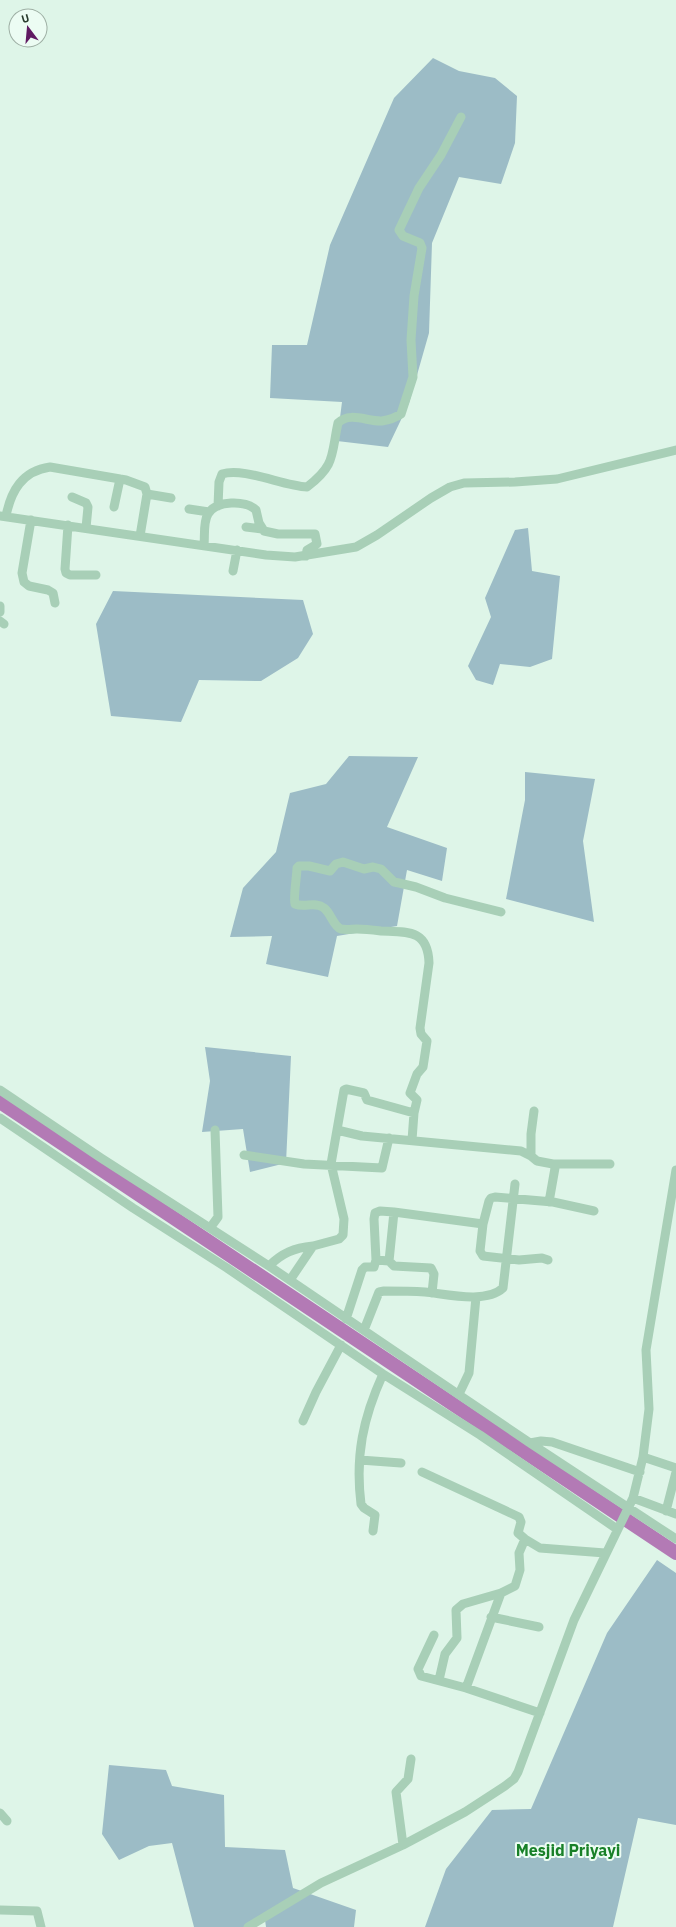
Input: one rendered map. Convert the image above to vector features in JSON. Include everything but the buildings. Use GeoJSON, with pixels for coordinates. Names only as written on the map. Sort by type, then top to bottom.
{"type":"FeatureCollection","features":[{"type":"Feature","properties":{"kind":"street"},"geometry":{"type":"LineString","coordinates":[[218,506],[219,482],[222,474],[234,472],[244,473],[260,478],[307,487],[328,468],[332,459],[338,423],[350,417],[382,421],[393,419],[401,414],[413,377],[412,334],[414,296],[422,248],[420,244],[403,236],[399,230],[419,188],[441,155],[461,117]]}},
{"type":"Feature","properties":{"kind":"street"},"geometry":{"type":"LineString","coordinates":[[140,536],[147,494],[145,487],[120,479],[50,467],[34,470],[18,484],[3,516],[281,557],[306,556],[356,547],[450,487],[464,483],[557,479],[676,450]]}},
{"type":"Feature","properties":{"kind":"street"},"geometry":{"type":"LineString","coordinates":[[114,507],[120,479]]}},
{"type":"Feature","properties":{"kind":"street"},"geometry":{"type":"LineString","coordinates":[[147,494],[171,498]]}},
{"type":"Feature","properties":{"kind":"street"},"geometry":{"type":"LineString","coordinates":[[72,497],[86,503],[88,507],[86,528]]}},
{"type":"Feature","properties":{"kind":"street"},"geometry":{"type":"LineString","coordinates":[[204,545],[206,516],[218,506],[238,504],[253,506],[256,510],[262,529]]}},
{"type":"Feature","properties":{"kind":"street"},"geometry":{"type":"LineString","coordinates":[[189,509],[209,512]]}},
{"type":"Feature","properties":{"kind":"street"},"geometry":{"type":"LineString","coordinates":[[31,520],[22,573],[24,582],[29,586],[48,590],[53,593],[55,603]]}},
{"type":"Feature","properties":{"kind":"street"},"geometry":{"type":"LineString","coordinates":[[68,525],[66,573],[96,575]]}},
{"type":"Feature","properties":{"kind":"street"},"geometry":{"type":"LineString","coordinates":[[246,527],[262,529],[278,534],[314,534],[317,544],[306,550],[306,556]]}},
{"type":"Feature","properties":{"kind":"street"},"geometry":{"type":"LineString","coordinates":[[233,571],[237,550]]}},
{"type":"Feature","properties":{"kind":"street"},"geometry":{"type":"LineString","coordinates":[[0,606],[0,612]]}},
{"type":"Feature","properties":{"kind":"street"},"geometry":{"type":"LineString","coordinates":[[412,1140],[414,1113],[417,1100],[410,1093],[417,1074],[423,1067],[428,1041],[421,1034],[420,1028],[429,963],[425,943],[418,936],[401,931],[342,929],[334,922],[325,908],[319,904],[303,906],[295,904],[293,899],[297,880],[297,868],[300,866],[309,866],[330,871],[336,864],[343,862],[364,869],[373,867],[381,869],[394,882],[399,884],[416,887],[445,898],[501,912]]}},
{"type":"Feature","properties":{"kind":"street"},"geometry":{"type":"LineString","coordinates":[[269,1266],[278,1257],[288,1251],[339,1239],[343,1235],[344,1219],[331,1164],[344,1090],[346,1089],[364,1093],[366,1100],[414,1113]]}},
{"type":"Feature","properties":{"kind":"street"},"geometry":{"type":"LineString","coordinates":[[0,1090],[101,1158],[290,1280],[628,1510],[676,1539]]}},
{"type":"Feature","properties":{"kind":"street"},"geometry":{"type":"LineString","coordinates":[[531,1156],[531,1134],[534,1112]]}},
{"type":"Feature","properties":{"kind":"street"},"geometry":{"type":"LineString","coordinates":[[0,1118],[383,1374],[480,1435],[618,1527]]}},
{"type":"Feature","properties":{"kind":"street"},"geometry":{"type":"LineString","coordinates":[[210,1228],[218,1218],[216,1130]]}},
{"type":"Feature","properties":{"kind":"street"},"geometry":{"type":"LineString","coordinates":[[337,1130],[362,1136],[412,1140],[468,1148],[521,1151],[537,1161],[553,1164],[610,1164]]}},
{"type":"Feature","properties":{"kind":"street"},"geometry":{"type":"LineString","coordinates":[[244,1155],[304,1164],[331,1164],[382,1168],[390,1138]]}},
{"type":"Feature","properties":{"kind":"street"},"geometry":{"type":"LineString","coordinates":[[549,1202],[555,1169],[553,1164]]}},
{"type":"Feature","properties":{"kind":"street"},"geometry":{"type":"LineString","coordinates":[[248,1927],[321,1883],[403,1846],[465,1812],[514,1779],[574,1620],[605,1553],[628,1510],[640,1472],[650,1409],[646,1350],[676,1170]]}},
{"type":"Feature","properties":{"kind":"street"},"geometry":{"type":"LineString","coordinates":[[364,1330],[379,1292],[432,1293],[476,1297],[494,1294],[504,1288],[515,1184]]}},
{"type":"Feature","properties":{"kind":"street"},"geometry":{"type":"LineString","coordinates":[[548,1260],[542,1258],[519,1260],[483,1256],[481,1254],[483,1224],[491,1198],[513,1197],[549,1202],[594,1211]]}},
{"type":"Feature","properties":{"kind":"street"},"geometry":{"type":"LineString","coordinates":[[346,1318],[362,1270],[365,1267],[374,1267],[376,1260],[375,1213],[394,1212],[483,1224]]}},
{"type":"Feature","properties":{"kind":"street"},"geometry":{"type":"LineString","coordinates":[[389,1261],[394,1212]]}},
{"type":"Feature","properties":{"kind":"street"},"geometry":{"type":"LineString","coordinates":[[290,1280],[313,1246]]}},
{"type":"Feature","properties":{"kind":"street"},"geometry":{"type":"LineString","coordinates":[[376,1260],[389,1261],[394,1266],[431,1268],[434,1274],[432,1293]]}},
{"type":"Feature","properties":{"kind":"street"},"geometry":{"type":"LineString","coordinates":[[459,1394],[469,1373],[476,1297]]}},
{"type":"Feature","properties":{"kind":"street"},"geometry":{"type":"LineString","coordinates":[[303,1421],[316,1392],[341,1345]]}},
{"type":"Feature","properties":{"kind":"street"},"geometry":{"type":"LineString","coordinates":[[373,1531],[375,1515],[364,1508],[361,1504],[361,1434],[365,1417],[383,1374]]}},
{"type":"Feature","properties":{"kind":"street"},"geometry":{"type":"LineString","coordinates":[[530,1443],[541,1440],[557,1443],[640,1472]]}},
{"type":"Feature","properties":{"kind":"street"},"geometry":{"type":"LineString","coordinates":[[642,1457],[676,1468]]}},
{"type":"Feature","properties":{"kind":"street"},"geometry":{"type":"LineString","coordinates":[[360,1460],[401,1463]]}},
{"type":"Feature","properties":{"kind":"street"},"geometry":{"type":"LineString","coordinates":[[422,1472],[520,1517],[521,1522],[518,1533],[540,1548],[605,1553]]}},
{"type":"Feature","properties":{"kind":"street"},"geometry":{"type":"LineString","coordinates":[[666,1511],[676,1472]]}},
{"type":"Feature","properties":{"kind":"street"},"geometry":{"type":"LineString","coordinates":[[633,1498],[676,1514]]}},
{"type":"Feature","properties":{"kind":"street"},"geometry":{"type":"LineString","coordinates":[[439,1680],[445,1654],[457,1638],[456,1610],[463,1604],[501,1593],[515,1586],[520,1570],[519,1553],[525,1539]]}},
{"type":"Feature","properties":{"kind":"street"},"geometry":{"type":"LineString","coordinates":[[466,1688],[484,1644],[491,1616],[501,1593]]}},
{"type":"Feature","properties":{"kind":"street"},"geometry":{"type":"LineString","coordinates":[[491,1616],[539,1627]]}},
{"type":"Feature","properties":{"kind":"street"},"geometry":{"type":"LineString","coordinates":[[434,1635],[418,1669],[421,1676],[466,1688],[540,1713]]}},
{"type":"Feature","properties":{"kind":"street"},"geometry":{"type":"LineString","coordinates":[[403,1846],[396,1792],[408,1779],[411,1759]]}},
{"type":"Feature","properties":{"kind":"street"},"geometry":{"type":"LineString","coordinates":[[0,1813],[7,1821]]}},
{"type":"Feature","properties":{"kind":"street"},"geometry":{"type":"LineString","coordinates":[[0,1910],[37,1911],[41,1927]]}},
{"type":"Feature","properties":{"kind":"shaded area"},"geometry":{"type":"Polygon","coordinates":[[[433,58],[459,71],[495,78],[517,96],[515,143],[501,184],[459,177],[432,243],[429,333],[409,403],[388,447],[337,441],[342,402],[270,398],[272,345],[307,345],[330,245],[394,98],[433,58]]]}},
{"type":"Feature","properties":{"kind":"shaded area"},"geometry":{"type":"Polygon","coordinates":[[[528,528],[532,571],[560,576],[552,659],[530,667],[500,664],[493,685],[476,680],[468,666],[491,617],[485,598],[515,530],[528,528]]]}},
{"type":"Feature","properties":{"kind":"shaded area"},"geometry":{"type":"Polygon","coordinates":[[[113,591],[303,600],[313,634],[298,658],[261,681],[199,680],[181,722],[111,716],[96,624],[113,591]]]}},
{"type":"Feature","properties":{"kind":"shaded area"},"geometry":{"type":"Polygon","coordinates":[[[349,756],[418,757],[387,827],[447,848],[442,881],[407,870],[397,926],[337,936],[328,977],[266,964],[272,936],[230,937],[243,888],[276,852],[290,793],[326,784],[349,756]]]}},
{"type":"Feature","properties":{"kind":"shaded area"},"geometry":{"type":"Polygon","coordinates":[[[525,772],[595,779],[583,841],[594,922],[506,899],[525,800],[525,772]]]}},
{"type":"Feature","properties":{"kind":"shaded area"},"geometry":{"type":"Polygon","coordinates":[[[205,1047],[291,1056],[286,1163],[250,1172],[243,1129],[202,1132],[210,1081],[205,1047]]]}},
{"type":"Feature","properties":{"kind":"shaded area"},"geometry":{"type":"Polygon","coordinates":[[[657,1560],[676,1573],[676,1825],[638,1818],[613,1927],[425,1927],[446,1869],[492,1810],[531,1809],[607,1633],[657,1560]]]}},
{"type":"Feature","properties":{"kind":"shaded area"},"geometry":{"type":"Polygon","coordinates":[[[109,1765],[166,1770],[172,1786],[224,1795],[225,1847],[285,1850],[293,1888],[356,1910],[354,1927],[266,1927],[265,1920],[245,1927],[194,1927],[172,1843],[149,1846],[119,1860],[102,1834],[109,1765]]]}},
{"type":"Feature","properties":{"kind":"waterway"},"geometry":{"type":"LineString","coordinates":[[0,1102],[676,1553]]}},
{"type":"Feature","properties":{"kind":"district","name":"Mesjid Priyayi"},"geometry":{"type":"Point","coordinates":[568,1850]}}]}
